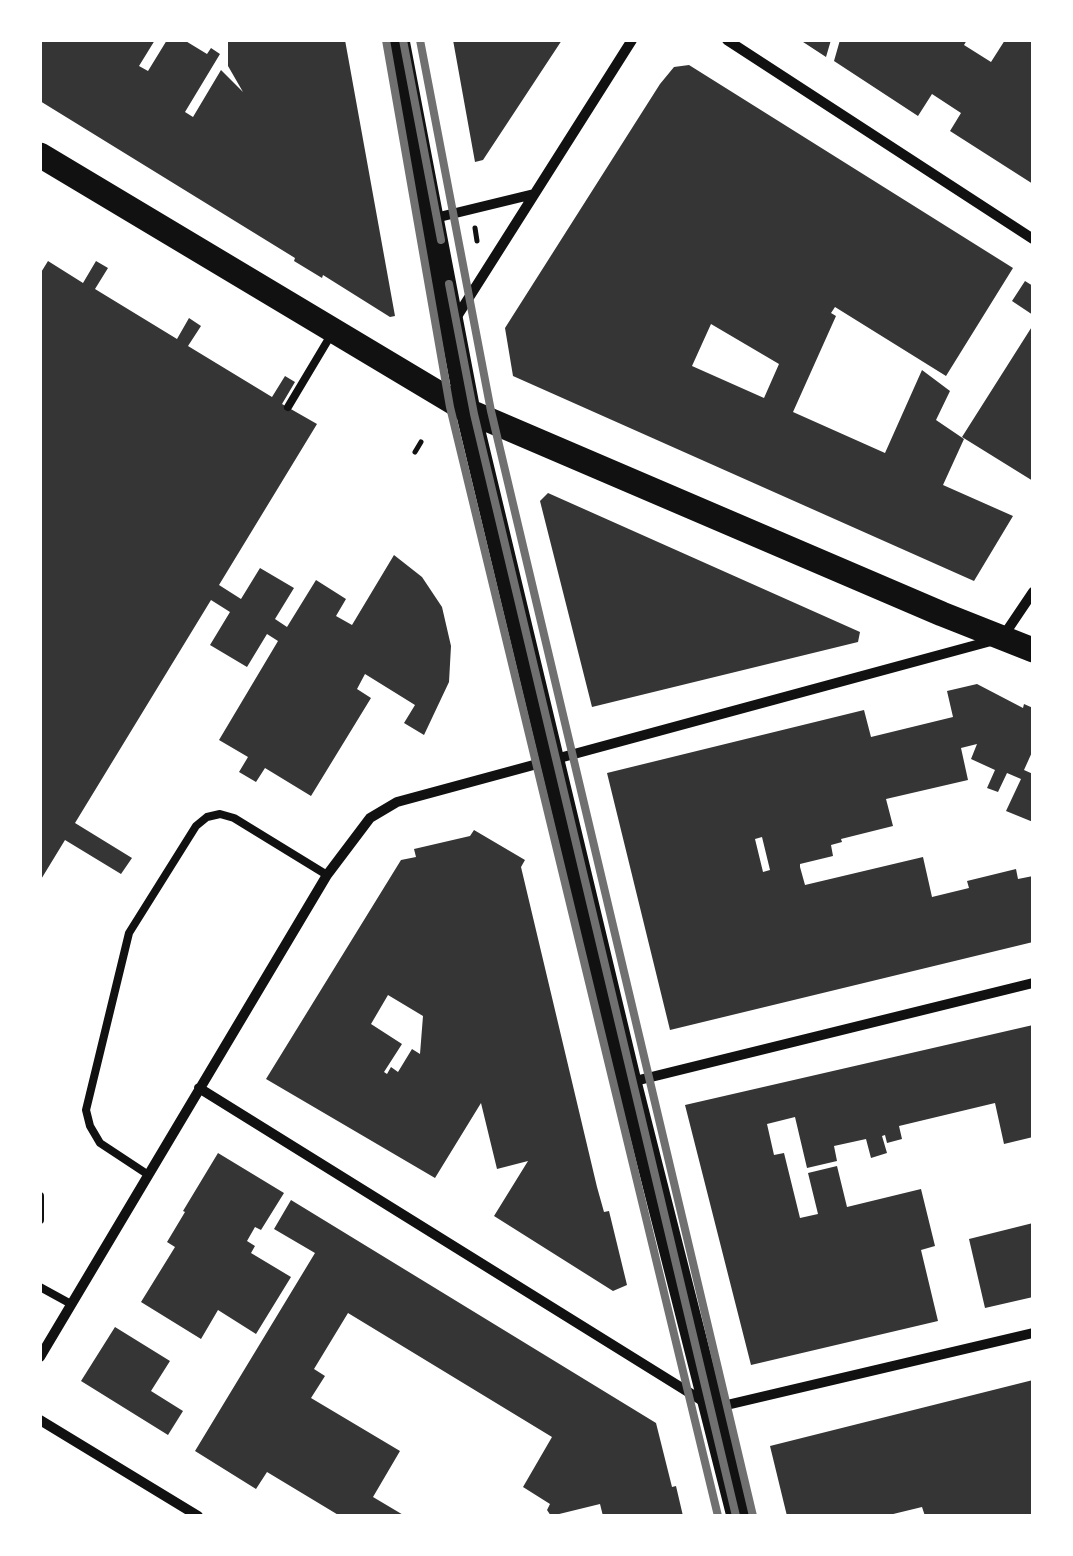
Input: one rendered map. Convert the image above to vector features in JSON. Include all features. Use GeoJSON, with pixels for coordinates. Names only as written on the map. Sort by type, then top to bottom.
{"type":"FeatureCollection","features":[{"type":"Feature","properties":{"kind":"main road"},"geometry":{"type":"LineString","coordinates":[[397,40],[468,411],[550,760],[739,1516]]}},
{"type":"Feature","properties":{"kind":"main road"},"geometry":{"type":"LineString","coordinates":[[40,155],[468,411],[1033,650]]}},
{"type":"Feature","properties":{"kind":"street"},"geometry":{"type":"LineString","coordinates":[[450,328],[632,40]]}},
{"type":"Feature","properties":{"kind":"street"},"geometry":{"type":"LineString","coordinates":[[727,40],[1033,239]]}},
{"type":"Feature","properties":{"kind":"street"},"geometry":{"type":"LineString","coordinates":[[430,219],[534,194]]}},
{"type":"Feature","properties":{"kind":"street"},"geometry":{"type":"LineString","coordinates":[[40,1356],[327,875],[370,818],[397,802],[1002,638],[1033,592]]}},
{"type":"Feature","properties":{"kind":"street"},"geometry":{"type":"LineString","coordinates":[[629,1082],[1033,982]]}},
{"type":"Feature","properties":{"kind":"street"},"geometry":{"type":"LineString","coordinates":[[199,1088],[714,1408],[1033,1333]]}},
{"type":"Feature","properties":{"kind":"street"},"geometry":{"type":"LineString","coordinates":[[40,1420],[198,1516]]}},
{"type":"Feature","properties":{"kind":"lane"},"geometry":{"type":"LineString","coordinates":[[288,407],[333,331]]}},
{"type":"Feature","properties":{"kind":"lane"},"geometry":{"type":"LineString","coordinates":[[147,1174],[100,1143],[86,1110],[130,932],[196,826],[207,817],[220,814],[234,818],[327,875]]}},
{"type":"Feature","properties":{"kind":"lane"},"geometry":{"type":"LineString","coordinates":[[40,1196],[40,1220]]}},
{"type":"Feature","properties":{"kind":"lane"},"geometry":{"type":"LineString","coordinates":[[40,1287],[71,1304]]}},
{"type":"Feature","properties":{"kind":"path"},"geometry":{"type":"LineString","coordinates":[[475,228],[477,241]]}},
{"type":"Feature","properties":{"kind":"path"},"geometry":{"type":"LineString","coordinates":[[415,452],[421,442]]}},
{"type":"Feature","properties":{"kind":"building"},"geometry":{"type":"Polygon","coordinates":[[[40,40],[155,40],[139,66],[148,71],[167,40],[184,40],[207,54],[211,48],[220,54],[185,112],[193,117],[221,70],[243,92],[228,66],[228,40],[345,40],[395,316],[390,317],[323,275],[322,278],[40,101],[40,40]]]}},
{"type":"Feature","properties":{"kind":"building"},"geometry":{"type":"Polygon","coordinates":[[[453,40],[562,40],[483,160],[475,162],[453,40]]]}},
{"type":"Feature","properties":{"kind":"building"},"geometry":{"type":"Polygon","coordinates":[[[800,40],[831,40],[826,57],[800,40]]]}},
{"type":"Feature","properties":{"kind":"building"},"geometry":{"type":"Polygon","coordinates":[[[840,40],[967,40],[964,45],[991,62],[1005,40],[1033,40],[1033,184],[950,131],[961,113],[932,94],[918,116],[834,61],[840,40]]]}},
{"type":"Feature","properties":{"kind":"building"},"geometry":{"type":"Polygon","coordinates":[[[689,65],[1013,268],[946,376],[835,307],[831,313],[836,316],[793,412],[885,453],[922,370],[950,391],[936,420],[964,439],[943,485],[1013,516],[974,581],[513,376],[505,328],[674,67],[689,65]],[[711,324],[692,366],[764,398],[779,364],[711,324]]]}},
{"type":"Feature","properties":{"kind":"building"},"geometry":{"type":"Polygon","coordinates":[[[48,261],[83,283],[96,261],[108,268],[95,289],[177,339],[189,318],[201,326],[188,346],[272,397],[285,376],[295,382],[282,404],[317,424],[219,585],[241,599],[260,568],[294,588],[275,619],[287,627],[316,580],[346,599],[336,616],[352,625],[394,555],[422,577],[442,607],[451,646],[449,682],[424,735],[404,723],[415,705],[365,674],[357,689],[371,698],[311,796],[265,768],[256,782],[239,772],[248,757],[219,740],[278,641],[267,634],[247,667],[210,645],[230,612],[211,600],[75,823],[132,858],[121,874],[65,840],[40,881],[40,274],[48,261]]]}},
{"type":"Feature","properties":{"kind":"building"},"geometry":{"type":"Polygon","coordinates":[[[1025,281],[1033,286],[1033,315],[1012,301],[1025,281]]]}},
{"type":"Feature","properties":{"kind":"building"},"geometry":{"type":"Polygon","coordinates":[[[1033,325],[1033,481],[962,437],[1033,325]]]}},
{"type":"Feature","properties":{"kind":"building"},"geometry":{"type":"Polygon","coordinates":[[[548,493],[860,632],[858,642],[592,707],[540,501],[548,493]]]}},
{"type":"Feature","properties":{"kind":"building"},"geometry":{"type":"Polygon","coordinates":[[[977,684],[1023,708],[1024,704],[1033,708],[1033,750],[1024,770],[1033,774],[1033,822],[1006,811],[1021,779],[1007,773],[998,792],[987,788],[995,770],[971,759],[977,744],[961,748],[968,780],[886,799],[893,826],[841,839],[842,842],[831,845],[833,856],[800,864],[805,885],[923,857],[932,897],[969,888],[967,881],[1016,869],[1018,879],[1033,876],[1033,942],[670,1030],[607,773],[864,710],[871,737],[953,717],[947,691],[977,684]],[[762,837],[755,839],[763,872],[770,870],[762,837]]]}},
{"type":"Feature","properties":{"kind":"building"},"geometry":{"type":"Polygon","coordinates":[[[474,830],[525,860],[521,867],[597,1187],[604,1212],[609,1211],[627,1285],[613,1291],[494,1216],[528,1161],[497,1169],[481,1103],[435,1178],[266,1079],[401,860],[416,857],[414,849],[470,836],[474,830]],[[388,995],[371,1024],[402,1044],[384,1072],[387,1074],[391,1067],[398,1072],[412,1049],[420,1054],[423,1016],[388,995]]]}},
{"type":"Feature","properties":{"kind":"building"},"geometry":{"type":"Polygon","coordinates":[[[1033,1025],[1033,1137],[1004,1144],[995,1103],[899,1126],[902,1139],[887,1143],[885,1135],[882,1136],[887,1153],[871,1158],[866,1139],[834,1146],[837,1161],[807,1168],[795,1117],[767,1124],[774,1155],[784,1153],[800,1218],[818,1214],[808,1173],[837,1166],[847,1207],[921,1189],[935,1246],[921,1250],[938,1321],[751,1365],[685,1105],[1033,1025]]]}},
{"type":"Feature","properties":{"kind":"building"},"geometry":{"type":"Polygon","coordinates":[[[218,1153],[284,1193],[261,1230],[255,1227],[247,1241],[255,1246],[251,1253],[291,1277],[256,1334],[218,1310],[201,1339],[141,1302],[175,1247],[167,1242],[218,1153]]]}},
{"type":"Feature","properties":{"kind":"building"},"geometry":{"type":"Polygon","coordinates":[[[291,1200],[656,1423],[683,1516],[603,1516],[600,1504],[551,1516],[547,1510],[550,1504],[523,1487],[552,1437],[348,1313],[314,1369],[325,1376],[311,1398],[400,1451],[373,1497],[405,1516],[340,1516],[267,1472],[256,1489],[195,1451],[315,1253],[274,1229],[291,1200]]]}},
{"type":"Feature","properties":{"kind":"building"},"geometry":{"type":"Polygon","coordinates":[[[1033,1223],[1033,1297],[985,1308],[969,1239],[1033,1223]]]}},
{"type":"Feature","properties":{"kind":"building"},"geometry":{"type":"Polygon","coordinates":[[[115,1327],[170,1361],[151,1391],[183,1411],[168,1435],[81,1381],[115,1327]]]}},
{"type":"Feature","properties":{"kind":"building"},"geometry":{"type":"Polygon","coordinates":[[[1033,1380],[1033,1514],[925,1516],[922,1507],[885,1516],[787,1516],[770,1446],[1033,1380]]]}},
{"type":"Feature","properties":{"kind":"railway"},"geometry":{"type":"LineString","coordinates":[[386,40],[450,407],[718,1516]]}},
{"type":"Feature","properties":{"kind":"railway"},"geometry":{"type":"LineString","coordinates":[[403,40],[441,240]]}},
{"type":"Feature","properties":{"kind":"railway"},"geometry":{"type":"LineString","coordinates":[[420,40],[491,411],[753,1516]]}},
{"type":"Feature","properties":{"kind":"railway"},"geometry":{"type":"LineString","coordinates":[[449,284],[474,414],[736,1516]]}}]}
